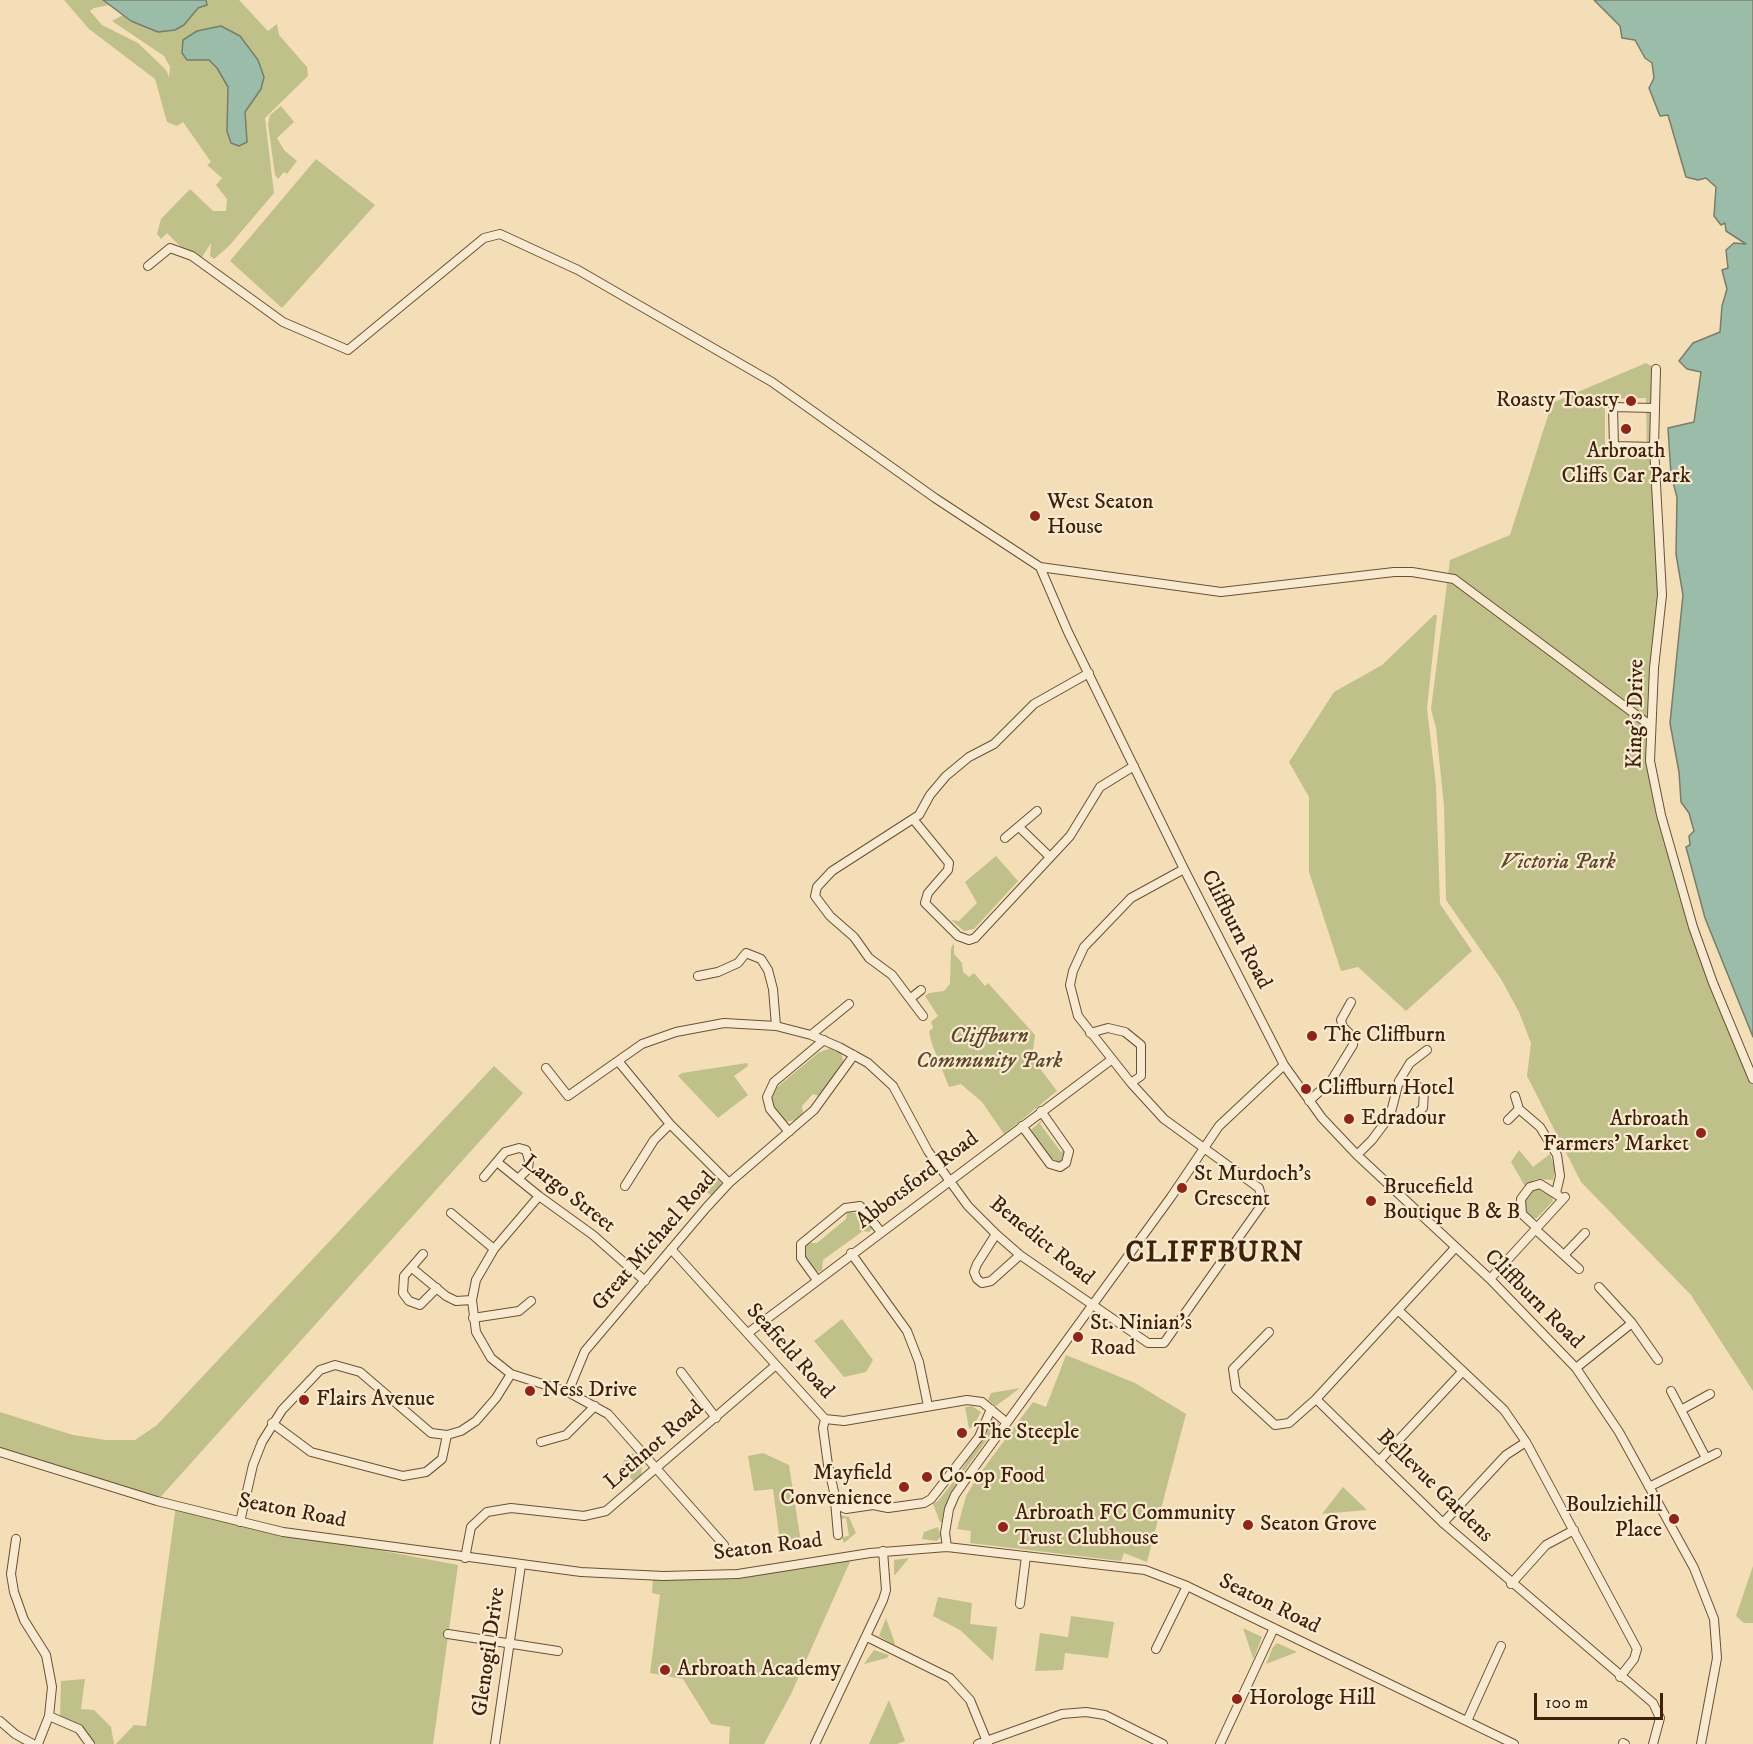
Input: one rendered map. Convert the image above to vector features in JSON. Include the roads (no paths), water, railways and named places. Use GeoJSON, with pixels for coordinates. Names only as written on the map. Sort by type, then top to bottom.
{"type":"FeatureCollection","features":[{"type":"Feature","properties":{"kind":"street"},"geometry":{"type":"LineString","coordinates":[[148,266],[170,248],[192,256],[283,322],[348,350],[484,238],[500,234],[578,270],[772,382],[935,498],[1040,567],[1221,592],[1394,572],[1412,572],[1454,579],[1651,726]]}},
{"type":"Feature","properties":{"kind":"street","name":"King's Drive"},"geometry":{"type":"LineString","coordinates":[[1656,369],[1653,408],[1654,447],[1662,595],[1654,668],[1650,761],[1661,815],[1693,927],[1713,983],[1753,1079]]}},
{"type":"Feature","properties":{"kind":"street"},"geometry":{"type":"LineString","coordinates":[[1653,408],[1613,406],[1614,446],[1654,447]]}},
{"type":"Feature","properties":{"kind":"street","name":"Cliffburn Road"},"geometry":{"type":"LineString","coordinates":[[1040,567],[1184,869],[1284,1065],[1309,1101],[1357,1155],[1490,1279],[1576,1368],[1619,1432],[1694,1568],[1714,1619],[1717,1658],[1701,1744]]}},
{"type":"Feature","properties":{"kind":"street"},"geometry":{"type":"LineString","coordinates":[[923,1016],[892,975],[869,958],[854,937],[830,916],[815,896],[817,887],[832,871],[919,815],[930,795],[946,776],[961,763],[994,744],[1034,704],[1089,673]]}},
{"type":"Feature","properties":{"kind":"street"},"geometry":{"type":"LineString","coordinates":[[913,819],[949,863],[948,870],[928,892],[925,903],[963,939],[975,938],[1070,836],[1100,787],[1134,766]]}},
{"type":"Feature","properties":{"kind":"street"},"geometry":{"type":"LineString","coordinates":[[1005,838],[1037,812]]}},
{"type":"Feature","properties":{"kind":"street"},"geometry":{"type":"LineString","coordinates":[[1019,827],[1050,857]]}},
{"type":"Feature","properties":{"kind":"street"},"geometry":{"type":"LineString","coordinates":[[1184,869],[1131,898],[1084,947],[1073,971],[1070,985],[1078,1016],[1111,1060],[1164,1119],[1204,1149]]}},
{"type":"Feature","properties":{"kind":"street"},"geometry":{"type":"LineString","coordinates":[[698,976],[718,972],[738,963],[746,953],[761,959],[768,970],[773,989],[776,1026]]}},
{"type":"Feature","properties":{"kind":"street"},"geometry":{"type":"LineString","coordinates":[[911,998],[921,990]]}},
{"type":"Feature","properties":{"kind":"street"},"geometry":{"type":"LineString","coordinates":[[1309,1101],[1331,1080],[1353,1045],[1352,1034],[1343,1028],[1341,1020],[1351,1002]]}},
{"type":"Feature","properties":{"kind":"street"},"geometry":{"type":"LineString","coordinates":[[811,1035],[849,1004]]}},
{"type":"Feature","properties":{"kind":"street","name":"Benedict Road"},"geometry":{"type":"LineString","coordinates":[[546,1068],[568,1096],[642,1044],[699,1026],[724,1023],[776,1026],[824,1040],[868,1063],[893,1086],[928,1151],[948,1181],[968,1206],[996,1234],[1091,1305],[1148,1343],[1164,1343],[1263,1203],[1259,1188],[1204,1149]]}},
{"type":"Feature","properties":{"kind":"street"},"geometry":{"type":"LineString","coordinates":[[1090,1033],[1108,1028],[1125,1032],[1141,1045],[1141,1076],[1131,1083]]}},
{"type":"Feature","properties":{"kind":"street"},"geometry":{"type":"LineString","coordinates":[[789,1132],[770,1109],[767,1097],[774,1082],[824,1040]]}},
{"type":"Feature","properties":{"kind":"street"},"geometry":{"type":"LineString","coordinates":[[1357,1155],[1390,1116],[1399,1081],[1410,1063],[1427,1050]]}},
{"type":"Feature","properties":{"kind":"street","name":"Great Michael Road"},"geometry":{"type":"LineString","coordinates":[[568,1392],[585,1351],[671,1249],[729,1183],[814,1110],[854,1055]]}},
{"type":"Feature","properties":{"kind":"street"},"geometry":{"type":"LineString","coordinates":[[618,1060],[670,1124],[729,1183]]}},
{"type":"Feature","properties":{"kind":"street","name":"Abbotsford Road"},"geometry":{"type":"LineString","coordinates":[[748,1333],[851,1253],[1111,1060]]}},
{"type":"Feature","properties":{"kind":"street"},"geometry":{"type":"LineString","coordinates":[[947,1547],[945,1533],[955,1495],[1006,1422],[1171,1197],[1219,1126],[1284,1065]]}},
{"type":"Feature","properties":{"kind":"street"},"geometry":{"type":"LineString","coordinates":[[1390,1116],[1402,1119],[1411,1118],[1423,1108],[1424,1092],[1414,1083],[1399,1081]]}},
{"type":"Feature","properties":{"kind":"street"},"geometry":{"type":"LineString","coordinates":[[1490,1279],[1561,1196],[1557,1155],[1540,1127],[1519,1109],[1515,1096]]}},
{"type":"Feature","properties":{"kind":"street"},"geometry":{"type":"LineString","coordinates":[[1508,1120],[1519,1109]]}},
{"type":"Feature","properties":{"kind":"street"},"geometry":{"type":"LineString","coordinates":[[1022,1126],[1050,1164],[1060,1167],[1066,1163],[1069,1151],[1041,1111]]}},
{"type":"Feature","properties":{"kind":"street"},"geometry":{"type":"LineString","coordinates":[[625,1186],[654,1140],[670,1124]]}},
{"type":"Feature","properties":{"kind":"street"},"geometry":{"type":"LineString","coordinates":[[484,1177],[505,1152],[512,1148],[526,1150],[530,1160],[528,1169],[518,1179]]}},
{"type":"Feature","properties":{"kind":"street","name":"Largo Street"},"geometry":{"type":"LineString","coordinates":[[497,1162],[538,1196],[593,1235],[645,1281]]}},
{"type":"Feature","properties":{"kind":"street"},"geometry":{"type":"LineString","coordinates":[[1561,1196],[1547,1186],[1534,1185],[1521,1199],[1522,1214],[1579,1269]]}},
{"type":"Feature","properties":{"kind":"street"},"geometry":{"type":"LineString","coordinates":[[538,1196],[494,1249],[476,1280],[472,1300],[476,1332],[491,1358],[511,1374],[568,1392],[608,1414],[724,1545]]}},
{"type":"Feature","properties":{"kind":"street"},"geometry":{"type":"LineString","coordinates":[[817,1280],[801,1258],[801,1244],[845,1208],[860,1206],[881,1232]]}},
{"type":"Feature","properties":{"kind":"street"},"geometry":{"type":"LineString","coordinates":[[451,1213],[494,1249]]}},
{"type":"Feature","properties":{"kind":"street"},"geometry":{"type":"LineString","coordinates":[[1564,1255],[1585,1233]]}},
{"type":"Feature","properties":{"kind":"street"},"geometry":{"type":"LineString","coordinates":[[996,1234],[977,1264],[974,1272],[977,1279],[982,1283],[991,1281],[1020,1254]]}},
{"type":"Feature","properties":{"kind":"street"},"geometry":{"type":"LineString","coordinates":[[1269,1332],[1233,1369],[1236,1389],[1275,1425],[1289,1423],[1316,1399],[1455,1248]]}},
{"type":"Feature","properties":{"kind":"street","name":"Seafield Road"},"geometry":{"type":"LineString","coordinates":[[671,1249],[825,1419],[844,1421],[967,1400],[982,1402],[1006,1422]]}},
{"type":"Feature","properties":{"kind":"street"},"geometry":{"type":"LineString","coordinates":[[851,1253],[907,1331],[919,1362],[928,1406]]}},
{"type":"Feature","properties":{"kind":"street"},"geometry":{"type":"LineString","coordinates":[[423,1254],[402,1284],[403,1293],[409,1301],[420,1305],[436,1288]]}},
{"type":"Feature","properties":{"kind":"street"},"geometry":{"type":"LineString","coordinates":[[412,1268],[456,1301],[472,1300]]}},
{"type":"Feature","properties":{"kind":"street"},"geometry":{"type":"LineString","coordinates":[[1599,1287],[1632,1323],[1658,1360]]}},
{"type":"Feature","properties":{"kind":"street"},"geometry":{"type":"LineString","coordinates":[[473,1318],[519,1311],[531,1301]]}},
{"type":"Feature","properties":{"kind":"street"},"geometry":{"type":"LineString","coordinates":[[1398,1310],[1504,1410],[1526,1442],[1637,1649],[1634,1659],[1620,1677]]}},
{"type":"Feature","properties":{"kind":"street"},"geometry":{"type":"LineString","coordinates":[[1576,1368],[1632,1323]]}},
{"type":"Feature","properties":{"kind":"street","name":"Lethnot Road"},"geometry":{"type":"LineString","coordinates":[[465,1558],[471,1527],[487,1512],[511,1508],[573,1515],[595,1514],[616,1504],[776,1365]]}},
{"type":"Feature","properties":{"kind":"street"},"geometry":{"type":"LineString","coordinates":[[240,1522],[253,1465],[272,1423],[314,1374],[327,1367],[342,1366],[360,1372],[431,1433],[447,1435],[461,1431],[476,1421],[496,1398],[511,1374]]}},
{"type":"Feature","properties":{"kind":"street"},"geometry":{"type":"LineString","coordinates":[[1379,1461],[1463,1371]]}},
{"type":"Feature","properties":{"kind":"street"},"geometry":{"type":"LineString","coordinates":[[681,1372],[716,1418]]}},
{"type":"Feature","properties":{"kind":"street"},"geometry":{"type":"LineString","coordinates":[[1671,1391],[1707,1458]]}},
{"type":"Feature","properties":{"kind":"street"},"geometry":{"type":"LineString","coordinates":[[1681,1410],[1710,1394]]}},
{"type":"Feature","properties":{"kind":"street","name":"Bellevue Gardens"},"geometry":{"type":"LineString","coordinates":[[1316,1399],[1443,1523],[1511,1584],[1653,1703],[1660,1718],[1653,1744]]}},
{"type":"Feature","properties":{"kind":"street"},"geometry":{"type":"LineString","coordinates":[[541,1442],[566,1435],[595,1406]]}},
{"type":"Feature","properties":{"kind":"street"},"geometry":{"type":"LineString","coordinates":[[835,1501],[846,1509],[873,1505],[888,1508],[924,1503],[931,1499],[979,1437],[991,1410]]}},
{"type":"Feature","properties":{"kind":"street"},"geometry":{"type":"LineString","coordinates":[[825,1419],[823,1428],[838,1535]]}},
{"type":"Feature","properties":{"kind":"street"},"geometry":{"type":"LineString","coordinates":[[272,1423],[311,1452],[403,1476],[426,1472],[442,1459],[447,1435]]}},
{"type":"Feature","properties":{"kind":"street"},"geometry":{"type":"LineString","coordinates":[[1443,1523],[1506,1455],[1526,1442]]}},
{"type":"Feature","properties":{"kind":"street","name":"Seaton Road"},"geometry":{"type":"LineString","coordinates":[[0,1452],[158,1501],[283,1532],[581,1572],[663,1576],[727,1574],[883,1551],[947,1547],[1145,1570],[1187,1586],[1514,1744]]}},
{"type":"Feature","properties":{"kind":"street"},"geometry":{"type":"LineString","coordinates":[[1649,1487],[1717,1453]]}},
{"type":"Feature","properties":{"kind":"street"},"geometry":{"type":"LineString","coordinates":[[1511,1584],[1546,1545],[1574,1530]]}},
{"type":"Feature","properties":{"kind":"street"},"geometry":{"type":"LineString","coordinates":[[16,1539],[12,1574],[14,1592],[24,1620],[41,1645],[50,1670],[52,1687],[49,1716],[38,1744]]}},
{"type":"Feature","properties":{"kind":"street"},"geometry":{"type":"LineString","coordinates":[[815,1744],[867,1637],[886,1590],[883,1551]]}},
{"type":"Feature","properties":{"kind":"street"},"geometry":{"type":"LineString","coordinates":[[1020,1604],[1026,1556]]}},
{"type":"Feature","properties":{"kind":"street","name":"Glenogil Drive"},"geometry":{"type":"LineString","coordinates":[[495,1744],[521,1565]]}},
{"type":"Feature","properties":{"kind":"street"},"geometry":{"type":"LineString","coordinates":[[1156,1649],[1187,1586]]}},
{"type":"Feature","properties":{"kind":"street"},"geometry":{"type":"LineString","coordinates":[[1220,1744],[1274,1628]]}},
{"type":"Feature","properties":{"kind":"street"},"geometry":{"type":"LineString","coordinates":[[448,1634],[558,1651]]}},
{"type":"Feature","properties":{"kind":"street"},"geometry":{"type":"LineString","coordinates":[[867,1637],[950,1678],[970,1700],[988,1743]]}},
{"type":"Feature","properties":{"kind":"street"},"geometry":{"type":"LineString","coordinates":[[1467,1721],[1501,1646]]}},
{"type":"Feature","properties":{"kind":"street"},"geometry":{"type":"LineString","coordinates":[[978,1744],[988,1743],[1062,1714],[1086,1712],[1105,1715],[1163,1744]]}},
{"type":"Feature","properties":{"kind":"street"},"geometry":{"type":"LineString","coordinates":[[49,1716],[79,1729],[90,1744]]}},
{"type":"Feature","properties":{"kind":"street"},"geometry":{"type":"LineString","coordinates":[[0,1721],[15,1734],[33,1744]]}},
{"type":"Feature","properties":{"kind":"place","name":"Roasty Toasty"},"geometry":{"type":"Point","coordinates":[1631,401]}},
{"type":"Feature","properties":{"kind":"place","name":"Arbroath Cliffs Car Park"},"geometry":{"type":"Point","coordinates":[1626,429]}},
{"type":"Feature","properties":{"kind":"place","name":"West Seaton House"},"geometry":{"type":"Point","coordinates":[1035,516]}},
{"type":"Feature","properties":{"kind":"place","name":"The Cliffburn"},"geometry":{"type":"Point","coordinates":[1312,1036]}},
{"type":"Feature","properties":{"kind":"place","name":"Cliffburn Hotel"},"geometry":{"type":"Point","coordinates":[1306,1089]}},
{"type":"Feature","properties":{"kind":"place","name":"Edradour"},"geometry":{"type":"Point","coordinates":[1349,1119]}},
{"type":"Feature","properties":{"kind":"place","name":"Arbroath Farmers' Market"},"geometry":{"type":"Point","coordinates":[1701,1133]}},
{"type":"Feature","properties":{"kind":"place","name":"St Murdoch's Crescent"},"geometry":{"type":"Point","coordinates":[1182,1188]}},
{"type":"Feature","properties":{"kind":"place","name":"Brucefield Boutique B & B"},"geometry":{"type":"Point","coordinates":[1371,1201]}},
{"type":"Feature","properties":{"kind":"place","name":"St. Ninian's Road"},"geometry":{"type":"Point","coordinates":[1078,1337]}},
{"type":"Feature","properties":{"kind":"place","name":"Ness Drive"},"geometry":{"type":"Point","coordinates":[530,1391]}},
{"type":"Feature","properties":{"kind":"place","name":"Flairs Avenue"},"geometry":{"type":"Point","coordinates":[304,1400]}},
{"type":"Feature","properties":{"kind":"place","name":"The Steeple"},"geometry":{"type":"Point","coordinates":[962,1433]}},
{"type":"Feature","properties":{"kind":"place","name":"Co-op Food"},"geometry":{"type":"Point","coordinates":[927,1477]}},
{"type":"Feature","properties":{"kind":"place","name":"Mayfield Convenience"},"geometry":{"type":"Point","coordinates":[904,1487]}},
{"type":"Feature","properties":{"kind":"place","name":"Boulziehill Place"},"geometry":{"type":"Point","coordinates":[1674,1519]}},
{"type":"Feature","properties":{"kind":"place","name":"Seaton Grove"},"geometry":{"type":"Point","coordinates":[1248,1525]}},
{"type":"Feature","properties":{"kind":"place","name":"Arbroath FC Community Trust Clubhouse"},"geometry":{"type":"Point","coordinates":[1003,1527]}},
{"type":"Feature","properties":{"kind":"place","name":"Arbroath Academy"},"geometry":{"type":"Point","coordinates":[665,1670]}},
{"type":"Feature","properties":{"kind":"place","name":"Horologe Hill"},"geometry":{"type":"Point","coordinates":[1237,1699]}},
{"type":"Feature","properties":{"kind":"district","name":"CLIFFBURN"},"geometry":{"type":"Point","coordinates":[1215,1255]}},
{"type":"Feature","properties":{"kind":"park label","name":"Victoria Park"},"geometry":{"type":"Point","coordinates":[1558,863]}},
{"type":"Feature","properties":{"kind":"park label","name":"Cliffburn Community Park"},"geometry":{"type":"Point","coordinates":[989,1050]}}]}
